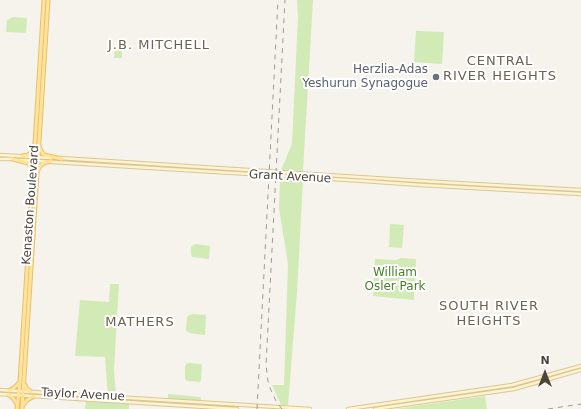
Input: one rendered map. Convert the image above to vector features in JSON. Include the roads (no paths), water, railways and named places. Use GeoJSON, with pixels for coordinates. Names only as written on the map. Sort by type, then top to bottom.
{"type":"FeatureCollection","features":[{"type":"Feature","properties":{"kind":"main road","name":"Kenaston Boulevard"},"geometry":{"type":"LineString","coordinates":[[17,407],[36,161],[36,136],[44,0]]}},
{"type":"Feature","properties":{"kind":"main road","name":"Kenaston Boulevard"},"geometry":{"type":"LineString","coordinates":[[36,157],[39,144],[48,0]]}},
{"type":"Feature","properties":{"kind":"main road"},"geometry":{"type":"LineString","coordinates":[[22,156],[28,155],[32,152],[36,136]]}},
{"type":"Feature","properties":{"kind":"main road"},"geometry":{"type":"LineString","coordinates":[[39,144],[44,155],[62,159]]}},
{"type":"Feature","properties":{"kind":"main road","name":"Grant Avenue"},"geometry":{"type":"LineString","coordinates":[[0,155],[581,190]]}},
{"type":"Feature","properties":{"kind":"main road","name":"Grant Avenue"},"geometry":{"type":"LineString","coordinates":[[0,159],[581,194]]}},
{"type":"Feature","properties":{"kind":"main road"},"geometry":{"type":"LineString","coordinates":[[14,159],[20,162],[28,163],[35,171],[44,163],[50,161]]}},
{"type":"Feature","properties":{"kind":"main road","name":"Kenaston Boulevard"},"geometry":{"type":"LineString","coordinates":[[22,408],[35,171]]}},
{"type":"Feature","properties":{"kind":"main road"},"geometry":{"type":"LineString","coordinates":[[348,409],[520,383],[581,366]]}},
{"type":"Feature","properties":{"kind":"main road"},"geometry":{"type":"LineString","coordinates":[[375,409],[514,389],[581,370]]}},
{"type":"Feature","properties":{"kind":"main road"},"geometry":{"type":"LineString","coordinates":[[17,407],[9,393],[20,382]]}},
{"type":"Feature","properties":{"kind":"main road"},"geometry":{"type":"LineString","coordinates":[[24,383],[26,388],[31,392]]}},
{"type":"Feature","properties":{"kind":"main road","name":"Taylor Avenue"},"geometry":{"type":"LineString","coordinates":[[0,390],[9,393]]}},
{"type":"Feature","properties":{"kind":"main road"},"geometry":{"type":"LineString","coordinates":[[468,396],[473,391]]}},
{"type":"Feature","properties":{"kind":"main road","name":"Taylor Avenue"},"geometry":{"type":"LineString","coordinates":[[23,394],[31,392],[310,409]]}},
{"type":"Feature","properties":{"kind":"main road","name":"Taylor Avenue"},"geometry":{"type":"LineString","coordinates":[[0,394],[19,393],[34,396],[237,409]]}},
{"type":"Feature","properties":{"kind":"main road"},"geometry":{"type":"LineString","coordinates":[[22,408],[27,400],[34,396]]}},
{"type":"Feature","properties":{"kind":"railway"},"geometry":{"type":"LineString","coordinates":[[257,409],[278,0]]}},
{"type":"Feature","properties":{"kind":"railway"},"geometry":{"type":"LineString","coordinates":[[282,409],[276,401],[270,388],[266,365],[285,0]]}},
{"type":"Feature","properties":{"kind":"railway"},"geometry":{"type":"LineString","coordinates":[[548,409],[581,404]]}},
{"type":"Feature","properties":{"kind":"place","name":"Herzlia-Adas Yeshurun Synagogue"},"geometry":{"type":"Point","coordinates":[436,77]}},
{"type":"Feature","properties":{"kind":"district","name":"J.B. MITCHELL"},"geometry":{"type":"Point","coordinates":[159,46]}},
{"type":"Feature","properties":{"kind":"district","name":"CENTRAL RIVER HEIGHTS"},"geometry":{"type":"Point","coordinates":[500,70]}},
{"type":"Feature","properties":{"kind":"district","name":"SOUTH RIVER HEIGHTS"},"geometry":{"type":"Point","coordinates":[489,314]}},
{"type":"Feature","properties":{"kind":"district","name":"MATHERS"},"geometry":{"type":"Point","coordinates":[140,323]}},
{"type":"Feature","properties":{"kind":"park label","name":"William Osler Park"},"geometry":{"type":"Point","coordinates":[395,280]}}]}
